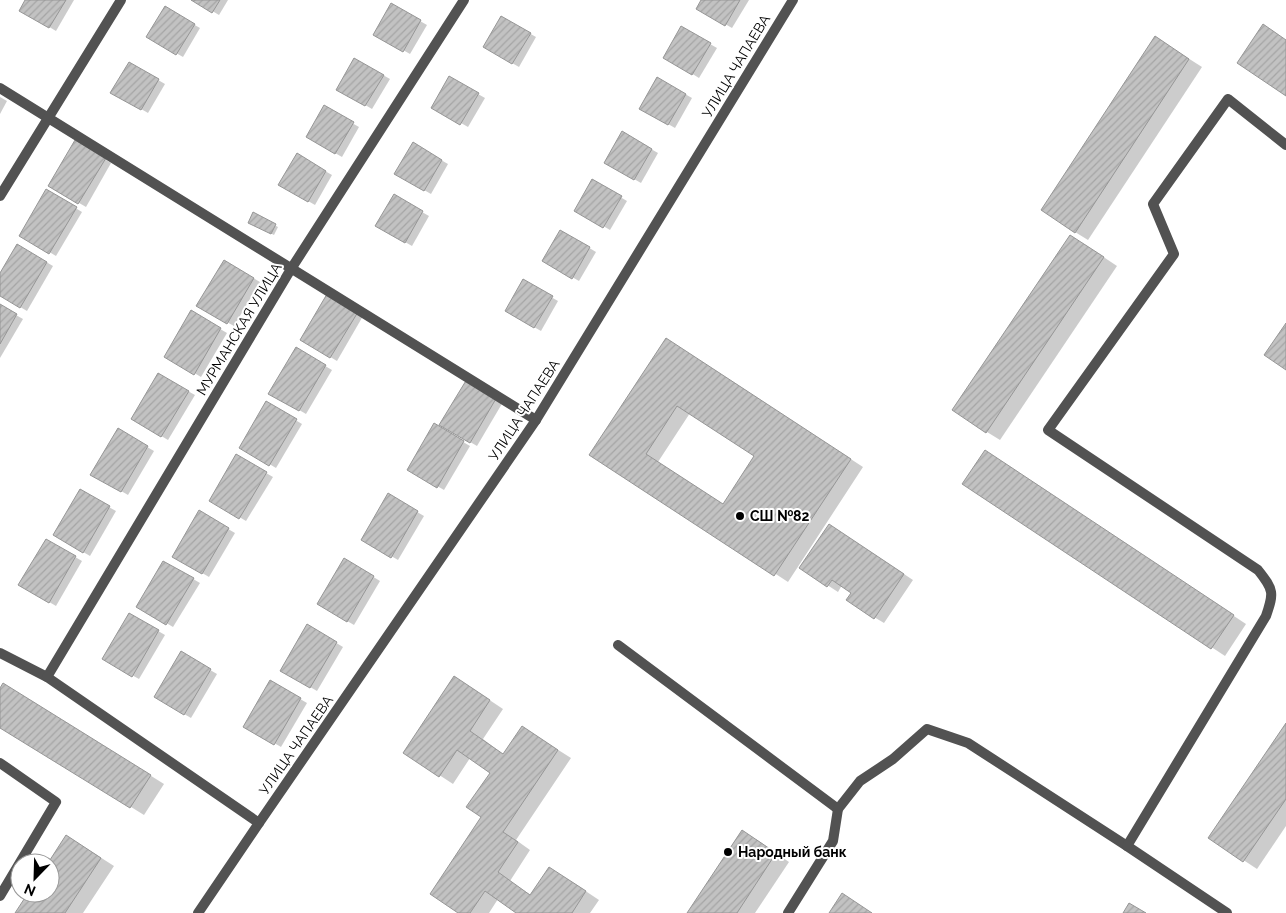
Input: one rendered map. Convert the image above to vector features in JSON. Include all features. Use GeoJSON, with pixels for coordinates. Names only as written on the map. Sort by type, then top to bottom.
{"type":"FeatureCollection","features":[{"type":"Feature","properties":{"kind":"street"},"geometry":{"type":"LineString","coordinates":[[0,196],[121,0]]}},
{"type":"Feature","properties":{"kind":"street","name":"МУРМАНСКАЯ УЛИЦА"},"geometry":{"type":"LineString","coordinates":[[47,678],[291,269],[464,0]]}},
{"type":"Feature","properties":{"kind":"street","name":"УЛИЦА ЧАПАЕВА"},"geometry":{"type":"LineString","coordinates":[[198,913],[536,420],[793,0]]}},
{"type":"Feature","properties":{"kind":"street"},"geometry":{"type":"LineString","coordinates":[[0,88],[536,420]]}},
{"type":"Feature","properties":{"kind":"street"},"geometry":{"type":"LineString","coordinates":[[1127,846],[1266,616],[1273,597],[1268,582],[1258,570],[1048,430],[1174,254],[1153,204],[1228,99],[1286,145]]}},
{"type":"Feature","properties":{"kind":"street"},"geometry":{"type":"LineString","coordinates":[[618,645],[838,809]]}},
{"type":"Feature","properties":{"kind":"street"},"geometry":{"type":"LineString","coordinates":[[0,653],[47,678],[259,824]]}},
{"type":"Feature","properties":{"kind":"street"},"geometry":{"type":"LineString","coordinates":[[788,913],[833,841],[838,809],[860,781],[892,759],[927,729],[968,743],[1226,913]]}},
{"type":"Feature","properties":{"kind":"street"},"geometry":{"type":"LineString","coordinates":[[0,763],[56,802],[0,896]]}},
{"type":"Feature","properties":{"kind":"building"},"geometry":{"type":"Polygon","coordinates":[[[25,0],[66,0],[49,28],[19,11],[25,0]]]}},
{"type":"Feature","properties":{"kind":"building"},"geometry":{"type":"Polygon","coordinates":[[[191,0],[220,0],[212,13],[191,0]]]}},
{"type":"Feature","properties":{"kind":"building"},"geometry":{"type":"Polygon","coordinates":[[[701,0],[740,0],[725,26],[696,9],[701,0]]]}},
{"type":"Feature","properties":{"kind":"building"},"geometry":{"type":"Polygon","coordinates":[[[391,3],[421,20],[403,52],[373,35],[391,3]]]}},
{"type":"Feature","properties":{"kind":"building"},"geometry":{"type":"Polygon","coordinates":[[[165,6],[195,24],[176,55],[146,37],[165,6]]]}},
{"type":"Feature","properties":{"kind":"building"},"geometry":{"type":"Polygon","coordinates":[[[501,16],[531,33],[512,64],[483,47],[501,16]]]}},
{"type":"Feature","properties":{"kind":"building"},"geometry":{"type":"Polygon","coordinates":[[[1263,24],[1286,40],[1286,96],[1237,63],[1263,24]]]}},
{"type":"Feature","properties":{"kind":"building"},"geometry":{"type":"Polygon","coordinates":[[[681,26],[711,43],[692,75],[663,58],[681,26]]]}},
{"type":"Feature","properties":{"kind":"building"},"geometry":{"type":"Polygon","coordinates":[[[1155,36],[1189,59],[1075,233],[1041,210],[1155,36]]]}},
{"type":"Feature","properties":{"kind":"building"},"geometry":{"type":"Polygon","coordinates":[[[354,58],[384,75],[365,106],[336,90],[354,58]]]}},
{"type":"Feature","properties":{"kind":"building"},"geometry":{"type":"Polygon","coordinates":[[[129,62],[159,79],[141,110],[110,93],[129,62]]]}},
{"type":"Feature","properties":{"kind":"building"},"geometry":{"type":"Polygon","coordinates":[[[449,76],[479,93],[460,125],[431,108],[449,76]]]}},
{"type":"Feature","properties":{"kind":"building"},"geometry":{"type":"Polygon","coordinates":[[[657,77],[686,94],[668,125],[639,109],[657,77]]]}},
{"type":"Feature","properties":{"kind":"building"},"geometry":{"type":"Polygon","coordinates":[[[324,105],[354,122],[335,154],[306,137],[324,105]]]}},
{"type":"Feature","properties":{"kind":"building"},"geometry":{"type":"Polygon","coordinates":[[[622,131],[652,149],[634,180],[604,163],[622,131]]]}},
{"type":"Feature","properties":{"kind":"building"},"geometry":{"type":"Polygon","coordinates":[[[75,140],[106,158],[78,204],[48,186],[75,140]]]}},
{"type":"Feature","properties":{"kind":"building"},"geometry":{"type":"Polygon","coordinates":[[[413,142],[442,160],[424,191],[394,174],[413,142]]]}},
{"type":"Feature","properties":{"kind":"building"},"geometry":{"type":"Polygon","coordinates":[[[297,153],[326,171],[308,202],[278,185],[297,153]]]}},
{"type":"Feature","properties":{"kind":"building"},"geometry":{"type":"Polygon","coordinates":[[[592,179],[622,196],[603,228],[574,211],[592,179]]]}},
{"type":"Feature","properties":{"kind":"building"},"geometry":{"type":"Polygon","coordinates":[[[46,189],[77,207],[49,254],[19,236],[46,189]]]}},
{"type":"Feature","properties":{"kind":"building"},"geometry":{"type":"Polygon","coordinates":[[[394,194],[423,211],[405,243],[375,226],[394,194]]]}},
{"type":"Feature","properties":{"kind":"building"},"geometry":{"type":"Polygon","coordinates":[[[253,212],[276,224],[271,234],[248,223],[253,212]]]}},
{"type":"Feature","properties":{"kind":"building"},"geometry":{"type":"Polygon","coordinates":[[[560,230],[590,247],[572,279],[542,261],[560,230]]]}},
{"type":"Feature","properties":{"kind":"building"},"geometry":{"type":"Polygon","coordinates":[[[1070,235],[1104,257],[986,433],[952,410],[1070,235]]]}},
{"type":"Feature","properties":{"kind":"building"},"geometry":{"type":"Polygon","coordinates":[[[17,244],[47,262],[20,308],[0,296],[0,273],[17,244]]]}},
{"type":"Feature","properties":{"kind":"building"},"geometry":{"type":"Polygon","coordinates":[[[224,260],[254,278],[227,324],[196,306],[224,260]]]}},
{"type":"Feature","properties":{"kind":"building"},"geometry":{"type":"Polygon","coordinates":[[[523,279],[553,296],[534,328],[505,311],[523,279]]]}},
{"type":"Feature","properties":{"kind":"building"},"geometry":{"type":"Polygon","coordinates":[[[327,294],[358,312],[330,358],[300,340],[327,294]]]}},
{"type":"Feature","properties":{"kind":"building"},"geometry":{"type":"Polygon","coordinates":[[[0,304],[17,314],[0,344],[0,304]]]}},
{"type":"Feature","properties":{"kind":"building"},"geometry":{"type":"Polygon","coordinates":[[[191,310],[221,328],[194,375],[164,357],[191,310]]]}},
{"type":"Feature","properties":{"kind":"building"},"geometry":{"type":"Polygon","coordinates":[[[1286,323],[1286,370],[1264,355],[1286,323]]]}},
{"type":"Feature","properties":{"kind":"building"},"geometry":{"type":"Polygon","coordinates":[[[666,338],[851,459],[774,576],[589,455],[666,338]],[[677,406],[646,454],[723,504],[754,456],[677,406]]]}},
{"type":"Feature","properties":{"kind":"building"},"geometry":{"type":"Polygon","coordinates":[[[296,347],[326,365],[299,411],[268,394],[296,347]]]}},
{"type":"Feature","properties":{"kind":"building"},"geometry":{"type":"Polygon","coordinates":[[[158,373],[189,391],[161,437],[131,419],[158,373]]]}},
{"type":"Feature","properties":{"kind":"building"},"geometry":{"type":"Polygon","coordinates":[[[467,379],[497,397],[470,443],[439,425],[467,379]]]}},
{"type":"Feature","properties":{"kind":"building"},"geometry":{"type":"Polygon","coordinates":[[[266,401],[297,419],[269,466],[239,448],[266,401]]]}},
{"type":"Feature","properties":{"kind":"building"},"geometry":{"type":"Polygon","coordinates":[[[434,423],[464,441],[437,488],[407,470],[434,423]]]}},
{"type":"Feature","properties":{"kind":"building"},"geometry":{"type":"Polygon","coordinates":[[[118,428],[148,446],[121,492],[90,475],[118,428]]]}},
{"type":"Feature","properties":{"kind":"building"},"geometry":{"type":"Polygon","coordinates":[[[985,450],[1234,615],[1211,649],[962,484],[985,450]]]}},
{"type":"Feature","properties":{"kind":"building"},"geometry":{"type":"Polygon","coordinates":[[[236,454],[267,472],[239,519],[209,501],[236,454]]]}},
{"type":"Feature","properties":{"kind":"building"},"geometry":{"type":"Polygon","coordinates":[[[80,489],[110,506],[83,553],[53,535],[80,489]]]}},
{"type":"Feature","properties":{"kind":"building"},"geometry":{"type":"Polygon","coordinates":[[[388,493],[418,511],[391,558],[361,540],[388,493]]]}},
{"type":"Feature","properties":{"kind":"building"},"geometry":{"type":"Polygon","coordinates":[[[199,510],[229,528],[202,574],[172,557],[199,510]]]}},
{"type":"Feature","properties":{"kind":"building"},"geometry":{"type":"Polygon","coordinates":[[[829,524],[904,574],[874,619],[846,600],[851,593],[832,580],[827,587],[799,568],[829,524]]]}},
{"type":"Feature","properties":{"kind":"building"},"geometry":{"type":"Polygon","coordinates":[[[46,539],[76,556],[49,603],[18,585],[46,539]]]}},
{"type":"Feature","properties":{"kind":"building"},"geometry":{"type":"Polygon","coordinates":[[[344,558],[374,576],[347,622],[317,604],[344,558]]]}},
{"type":"Feature","properties":{"kind":"building"},"geometry":{"type":"Polygon","coordinates":[[[163,561],[194,578],[166,625],[136,607],[163,561]]]}},
{"type":"Feature","properties":{"kind":"building"},"geometry":{"type":"Polygon","coordinates":[[[129,613],[159,630],[132,677],[102,659],[129,613]]]}},
{"type":"Feature","properties":{"kind":"building"},"geometry":{"type":"Polygon","coordinates":[[[307,624],[337,642],[310,688],[280,671],[307,624]]]}},
{"type":"Feature","properties":{"kind":"building"},"geometry":{"type":"Polygon","coordinates":[[[181,651],[211,669],[184,715],[154,697],[181,651]]]}},
{"type":"Feature","properties":{"kind":"building"},"geometry":{"type":"Polygon","coordinates":[[[454,676],[490,700],[470,731],[503,754],[522,726],[558,750],[503,832],[518,842],[498,872],[530,895],[549,867],[586,891],[572,913],[516,913],[485,891],[470,913],[458,913],[430,894],[481,817],[466,807],[490,773],[457,750],[439,777],[403,753],[454,676]]]}},
{"type":"Feature","properties":{"kind":"building"},"geometry":{"type":"Polygon","coordinates":[[[270,680],[301,698],[274,745],[243,727],[270,680]]]}},
{"type":"Feature","properties":{"kind":"building"},"geometry":{"type":"Polygon","coordinates":[[[3,683],[151,775],[130,808],[0,728],[0,688],[3,683]]]}},
{"type":"Feature","properties":{"kind":"building"},"geometry":{"type":"Polygon","coordinates":[[[1286,723],[1286,799],[1243,862],[1208,838],[1286,723]]]}},
{"type":"Feature","properties":{"kind":"building"},"geometry":{"type":"Polygon","coordinates":[[[742,830],[776,853],[737,913],[687,913],[742,830]]]}},
{"type":"Feature","properties":{"kind":"building"},"geometry":{"type":"Polygon","coordinates":[[[66,835],[101,858],[65,913],[15,913],[22,903],[60,903],[60,853],[54,853],[66,835]]]}},
{"type":"Feature","properties":{"kind":"building"},"geometry":{"type":"Polygon","coordinates":[[[842,893],[872,913],[829,913],[842,893]]]}},
{"type":"Feature","properties":{"kind":"building"},"geometry":{"type":"Polygon","coordinates":[[[1129,903],[1146,913],[1123,913],[1129,903]]]}},
{"type":"Feature","properties":{"kind":"place","name":"СШ №82"},"geometry":{"type":"Point","coordinates":[740,516]}},
{"type":"Feature","properties":{"kind":"place","name":"Народный банк"},"geometry":{"type":"Point","coordinates":[728,852]}}]}
